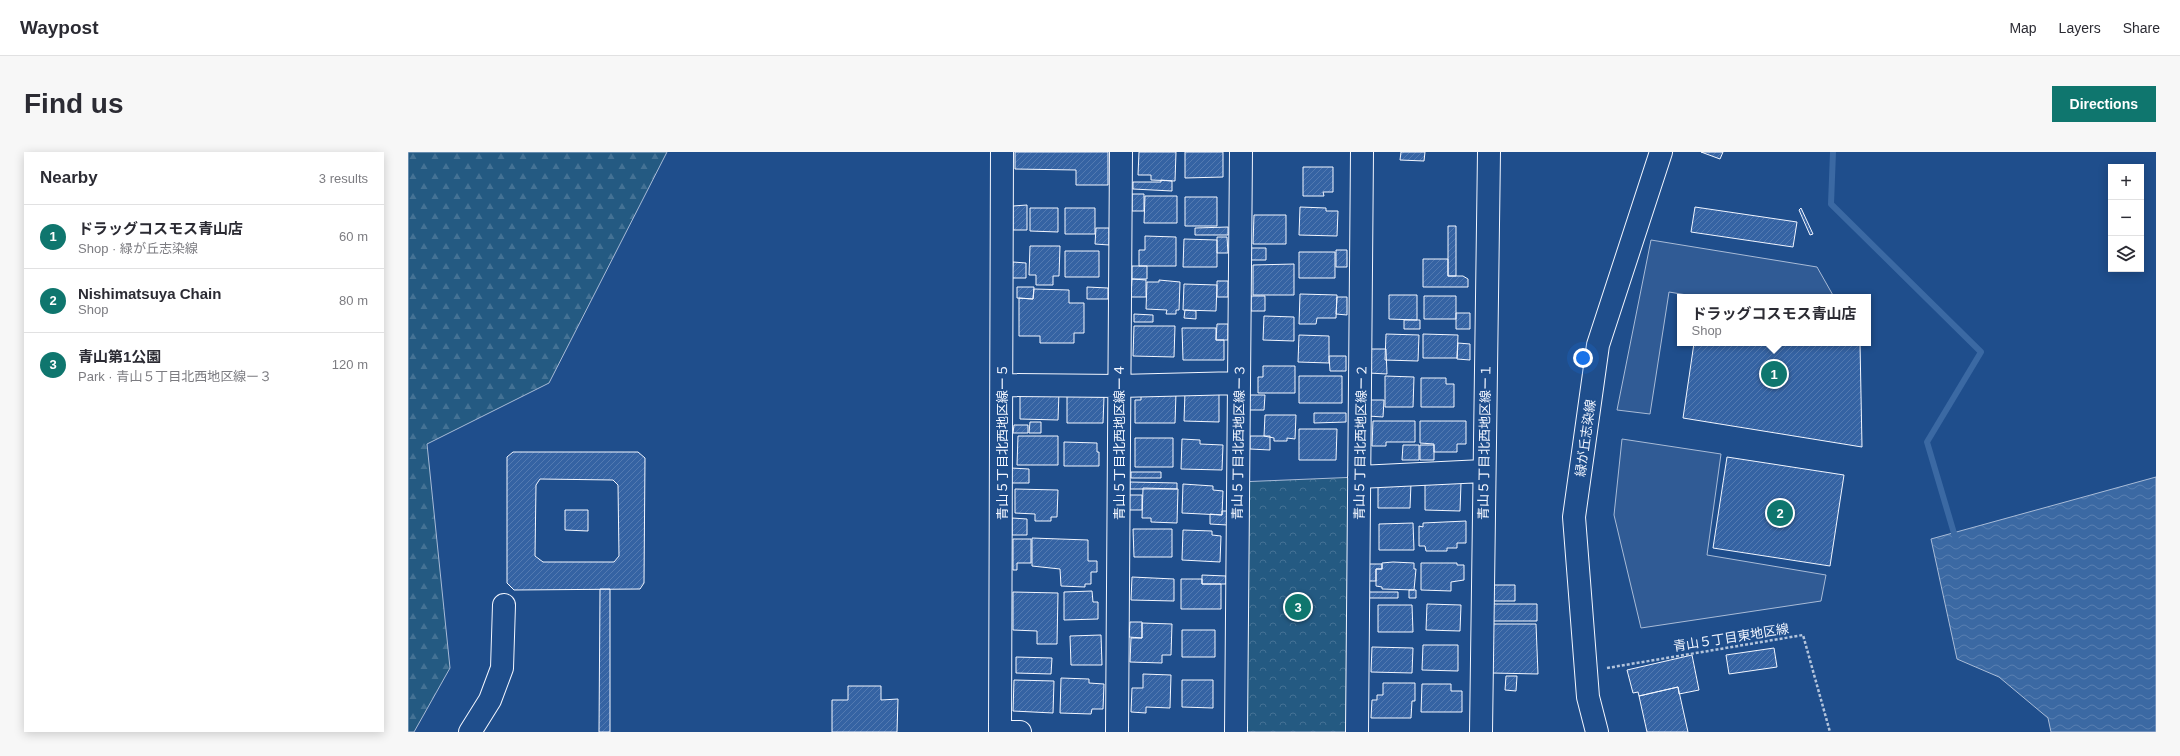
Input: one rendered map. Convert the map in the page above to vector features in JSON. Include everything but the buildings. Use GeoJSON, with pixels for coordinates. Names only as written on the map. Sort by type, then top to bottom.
{"type":"FeatureCollection","features":[{"type":"Feature","properties":{"kind":"street","name":"青山５丁目北西地区線ー５"},"geometry":{"type":"LineString","coordinates":[[1000,732],[1003,385],[1002,152]]}},
{"type":"Feature","properties":{"kind":"street","name":"青山５丁目北西地区線ー４"},"geometry":{"type":"LineString","coordinates":[[1117,732],[1120,152]]}},
{"type":"Feature","properties":{"kind":"street","name":"青山５丁目北西地区線ー３"},"geometry":{"type":"LineString","coordinates":[[1236,732],[1241,152]]}},
{"type":"Feature","properties":{"kind":"street","name":"青山５丁目北西地区線ー２"},"geometry":{"type":"LineString","coordinates":[[1357,732],[1362,152]]}},
{"type":"Feature","properties":{"kind":"street","name":"青山５丁目北西地区線ー１"},"geometry":{"type":"LineString","coordinates":[[1481,732],[1483,471],[1489,152]]}},
{"type":"Feature","properties":{"kind":"street","name":"緑が丘志染線"},"geometry":{"type":"LineString","coordinates":[[1597,732],[1588,697],[1574,517],[1598,345],[1661,152]]}},
{"type":"Feature","properties":{"kind":"street"},"geometry":{"type":"LineString","coordinates":[[1003,385],[1119,386],[1239,383]]}},
{"type":"Feature","properties":{"kind":"street"},"geometry":{"type":"LineString","coordinates":[[1359,477],[1483,471]]}},
{"type":"Feature","properties":{"kind":"street"},"geometry":{"type":"LineString","coordinates":[[470,732],[490,700],[502,668],[504,605]]}},
{"type":"Feature","properties":{"kind":"street"},"geometry":{"type":"LineString","coordinates":[[1000,732],[1020,732]]}},
{"type":"Feature","properties":{"kind":"path","name":"青山５丁目東地区線"},"geometry":{"type":"LineString","coordinates":[[1586,671],[1803,635],[1830,732]]}},
{"type":"Feature","properties":{"kind":"green space"},"geometry":{"type":"Polygon","coordinates":[[[408,152],[667,152],[549,383],[427,444],[450,668],[414,732],[408,732],[408,152]]]}},
{"type":"Feature","properties":{"kind":"green space"},"geometry":{"type":"Polygon","coordinates":[[[1359,477],[1357,732],[1236,732],[1238,482],[1359,477]]]}},
{"type":"Feature","properties":{"kind":"shaded area"},"geometry":{"type":"Polygon","coordinates":[[[1651,240],[1817,267],[1832,294],[1681,294],[1669,292],[1650,414],[1617,410],[1651,240]]]}},
{"type":"Feature","properties":{"kind":"shaded area"},"geometry":{"type":"Polygon","coordinates":[[[1622,439],[1721,454],[1707,555],[1826,575],[1821,601],[1641,628],[1614,515],[1622,439]]]}},
{"type":"Feature","properties":{"kind":"water"},"geometry":{"type":"Polygon","coordinates":[[[2156,477],[2156,732],[2051,732],[2048,718],[1999,677],[1957,659],[1931,539],[2156,477]]]}},
{"type":"Feature","properties":{"kind":"waterway"},"geometry":{"type":"LineString","coordinates":[[1833,152],[1831,204],[1981,352],[1927,442],[1956,540]]}},
{"type":"Feature","properties":{"kind":"place","name":"ドラッグコスモス青山店"},"geometry":{"type":"Point","coordinates":[1774,374]}},
{"type":"Feature","properties":{"kind":"place","name":"Nishimatsuya Chain"},"geometry":{"type":"Point","coordinates":[1780,513]}},
{"type":"Feature","properties":{"kind":"place","name":"青山第1公園"},"geometry":{"type":"Point","coordinates":[1298,607]}}]}
